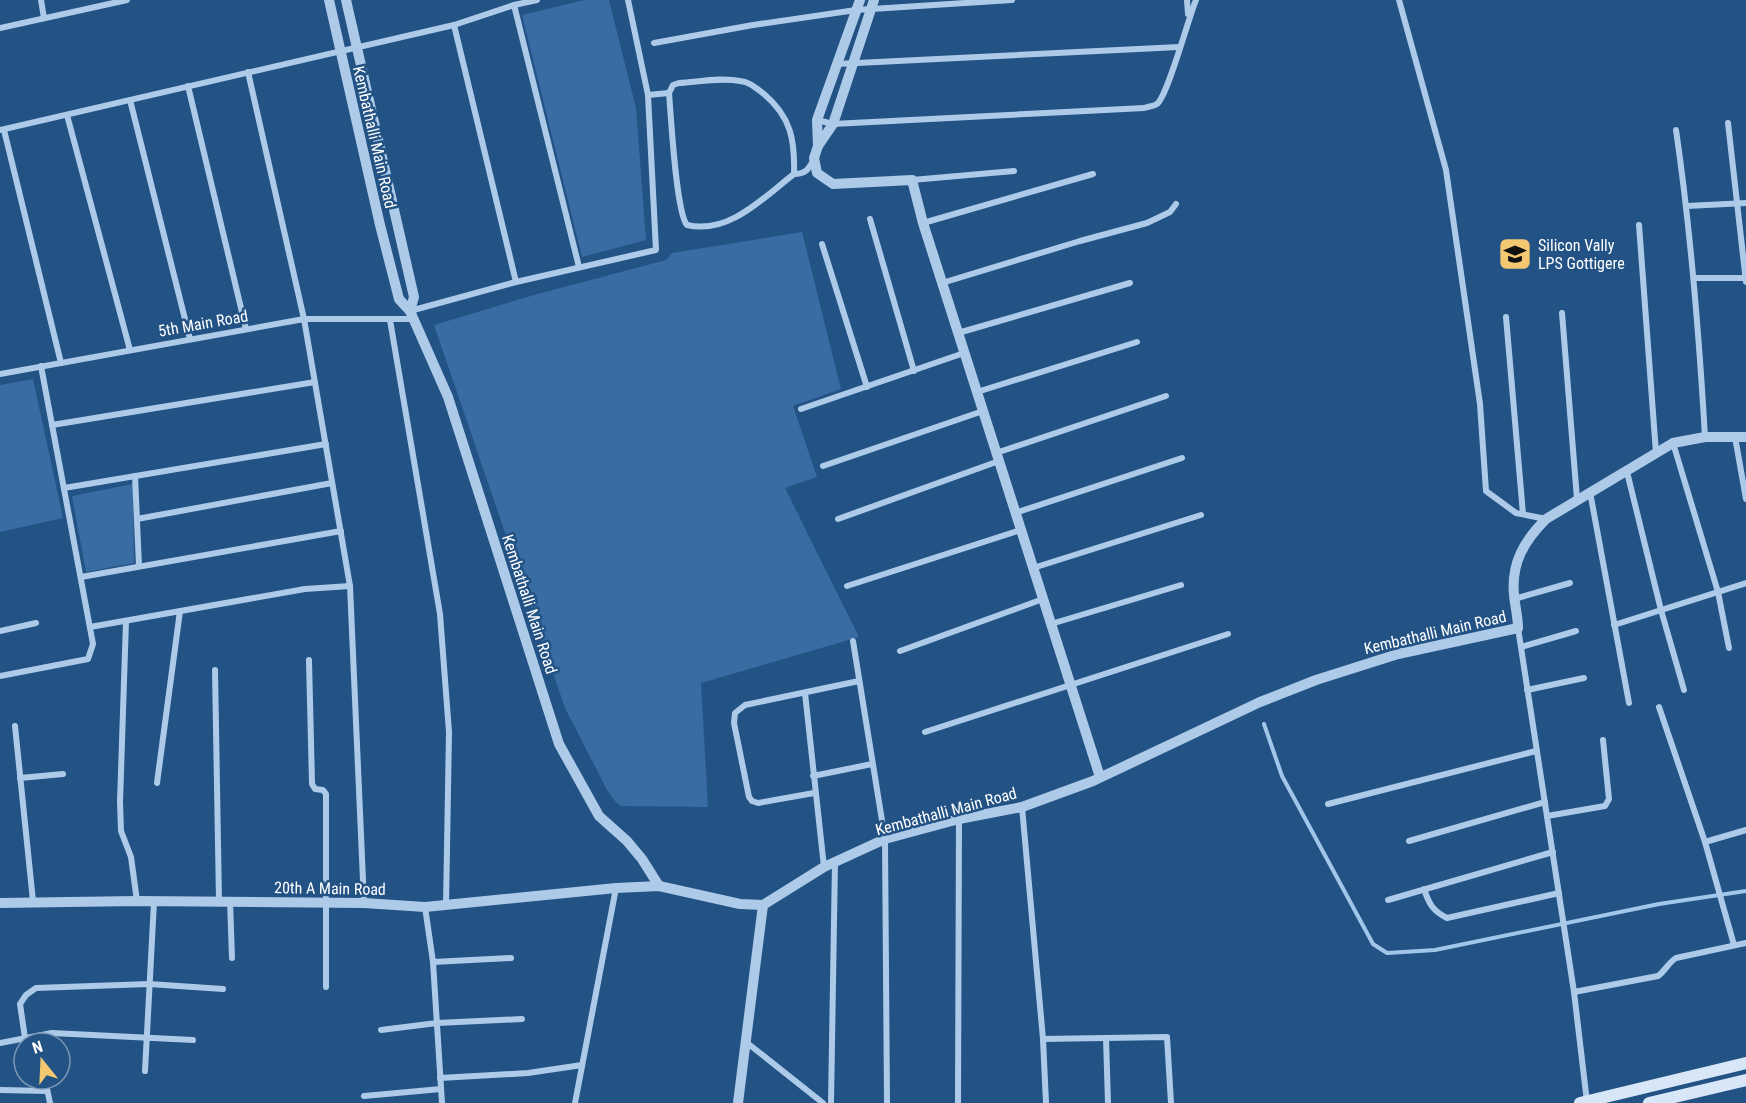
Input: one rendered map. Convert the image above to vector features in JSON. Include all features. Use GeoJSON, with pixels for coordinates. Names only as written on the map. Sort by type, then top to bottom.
{"type":"FeatureCollection","features":[{"type":"Feature","properties":{"kind":"main road"},"geometry":{"type":"LineString","coordinates":[[1585,1102],[1746,1063]]}},
{"type":"Feature","properties":{"kind":"main road"},"geometry":{"type":"LineString","coordinates":[[1649,1103],[1746,1080]]}},
{"type":"Feature","properties":{"kind":"street"},"geometry":{"type":"LineString","coordinates":[[41,0],[44,18]]}},
{"type":"Feature","properties":{"kind":"street"},"geometry":{"type":"LineString","coordinates":[[0,28],[128,0]]}},
{"type":"Feature","properties":{"kind":"street","name":"Kembathalli Main Road"},"geometry":{"type":"LineString","coordinates":[[329,0],[399,299],[411,315],[448,397],[559,744],[598,816],[634,850],[659,886]]}},
{"type":"Feature","properties":{"kind":"street","name":"Kembathalli Main Road"},"geometry":{"type":"LineString","coordinates":[[346,0],[414,297],[411,315]]}},
{"type":"Feature","properties":{"kind":"street"},"geometry":{"type":"LineString","coordinates":[[60,363],[2,130],[454,25],[514,5],[537,0]]}},
{"type":"Feature","properties":{"kind":"street"},"geometry":{"type":"LineString","coordinates":[[628,0],[648,95],[669,93]]}},
{"type":"Feature","properties":{"kind":"street"},"geometry":{"type":"LineString","coordinates":[[654,43],[858,5],[1012,0]]}},
{"type":"Feature","properties":{"kind":"street"},"geometry":{"type":"LineString","coordinates":[[1187,0],[1188,17]]}},
{"type":"Feature","properties":{"kind":"street"},"geometry":{"type":"LineString","coordinates":[[817,120],[833,124],[1143,108],[1157,104],[1165,93],[1188,17],[1196,0]]}},
{"type":"Feature","properties":{"kind":"street"},"geometry":{"type":"LineString","coordinates":[[1399,0],[1446,170],[1480,404],[1486,491],[1516,513],[1546,519]]}},
{"type":"Feature","properties":{"kind":"street"},"geometry":{"type":"LineString","coordinates":[[514,5],[579,267]]}},
{"type":"Feature","properties":{"kind":"street"},"geometry":{"type":"LineString","coordinates":[[818,146],[817,120],[858,5]]}},
{"type":"Feature","properties":{"kind":"street"},"geometry":{"type":"LineString","coordinates":[[794,174],[795,148],[783,114],[773,102],[751,84],[738,80],[679,83],[673,85],[669,93],[682,217],[687,225],[706,226],[734,219],[794,174],[803,174],[807,171],[818,146],[833,124],[872,5]]}},
{"type":"Feature","properties":{"kind":"street"},"geometry":{"type":"LineString","coordinates":[[454,25],[516,282]]}},
{"type":"Feature","properties":{"kind":"street"},"geometry":{"type":"LineString","coordinates":[[837,64],[1179,48]]}},
{"type":"Feature","properties":{"kind":"street"},"geometry":{"type":"LineString","coordinates":[[248,72],[304,319],[351,586],[364,903]]}},
{"type":"Feature","properties":{"kind":"street"},"geometry":{"type":"LineString","coordinates":[[189,86],[246,329]]}},
{"type":"Feature","properties":{"kind":"street","name":"5th Main Road"},"geometry":{"type":"LineString","coordinates":[[0,374],[304,319],[390,320],[516,282],[656,250],[648,95]]}},
{"type":"Feature","properties":{"kind":"street"},"geometry":{"type":"LineString","coordinates":[[130,100],[190,339]]}},
{"type":"Feature","properties":{"kind":"street"},"geometry":{"type":"LineString","coordinates":[[67,115],[130,350]]}},
{"type":"Feature","properties":{"kind":"street"},"geometry":{"type":"LineString","coordinates":[[1695,278],[1746,279],[1728,123]]}},
{"type":"Feature","properties":{"kind":"street"},"geometry":{"type":"LineString","coordinates":[[1676,130],[1695,278],[1705,437]]}},
{"type":"Feature","properties":{"kind":"street"},"geometry":{"type":"LineString","coordinates":[[814,158],[817,173],[833,184],[1014,171]]}},
{"type":"Feature","properties":{"kind":"street"},"geometry":{"type":"LineString","coordinates":[[923,223],[1093,174]]}},
{"type":"Feature","properties":{"kind":"street"},"geometry":{"type":"LineString","coordinates":[[912,180],[923,223],[1100,777]]}},
{"type":"Feature","properties":{"kind":"street"},"geometry":{"type":"LineString","coordinates":[[1687,206],[1746,203]]}},
{"type":"Feature","properties":{"kind":"street"},"geometry":{"type":"LineString","coordinates":[[942,283],[1147,223],[1170,212],[1176,204]]}},
{"type":"Feature","properties":{"kind":"street"},"geometry":{"type":"LineString","coordinates":[[870,219],[914,371]]}},
{"type":"Feature","properties":{"kind":"street"},"geometry":{"type":"LineString","coordinates":[[1639,225],[1656,453]]}},
{"type":"Feature","properties":{"kind":"street"},"geometry":{"type":"LineString","coordinates":[[822,244],[867,387]]}},
{"type":"Feature","properties":{"kind":"street"},"geometry":{"type":"LineString","coordinates":[[958,333],[1130,283]]}},
{"type":"Feature","properties":{"kind":"street"},"geometry":{"type":"LineString","coordinates":[[1562,313],[1577,499]]}},
{"type":"Feature","properties":{"kind":"street"},"geometry":{"type":"LineString","coordinates":[[1506,317],[1523,514]]}},
{"type":"Feature","properties":{"kind":"street"},"geometry":{"type":"LineString","coordinates":[[390,320],[440,614],[449,732],[446,906]]}},
{"type":"Feature","properties":{"kind":"street"},"geometry":{"type":"LineString","coordinates":[[977,393],[1137,342]]}},
{"type":"Feature","properties":{"kind":"street"},"geometry":{"type":"LineString","coordinates":[[801,409],[964,353]]}},
{"type":"Feature","properties":{"kind":"street"},"geometry":{"type":"LineString","coordinates":[[0,676],[88,659],[93,644],[41,366]]}},
{"type":"Feature","properties":{"kind":"street"},"geometry":{"type":"LineString","coordinates":[[52,425],[315,382]]}},
{"type":"Feature","properties":{"kind":"street"},"geometry":{"type":"LineString","coordinates":[[838,519],[997,457],[1166,396]]}},
{"type":"Feature","properties":{"kind":"street"},"geometry":{"type":"LineString","coordinates":[[823,466],[983,411]]}},
{"type":"Feature","properties":{"kind":"street","name":"Kembathalli Main Road"},"geometry":{"type":"LineString","coordinates":[[763,905],[835,861],[885,839],[959,819],[1022,807],[1100,777],[1260,702],[1316,680],[1398,654],[1518,628],[1513,584],[1516,560],[1530,534],[1546,519],[1673,443],[1705,437],[1740,437]]}},
{"type":"Feature","properties":{"kind":"street"},"geometry":{"type":"LineString","coordinates":[[1740,437],[1746,499]]}},
{"type":"Feature","properties":{"kind":"street"},"geometry":{"type":"LineString","coordinates":[[1673,443],[1718,592],[1729,648]]}},
{"type":"Feature","properties":{"kind":"street"},"geometry":{"type":"LineString","coordinates":[[64,488],[326,444]]}},
{"type":"Feature","properties":{"kind":"street"},"geometry":{"type":"LineString","coordinates":[[1015,513],[1182,458]]}},
{"type":"Feature","properties":{"kind":"street"},"geometry":{"type":"LineString","coordinates":[[1627,472],[1661,610],[1684,690]]}},
{"type":"Feature","properties":{"kind":"street"},"geometry":{"type":"LineString","coordinates":[[135,476],[139,566]]}},
{"type":"Feature","properties":{"kind":"street"},"geometry":{"type":"LineString","coordinates":[[137,519],[332,483]]}},
{"type":"Feature","properties":{"kind":"street"},"geometry":{"type":"LineString","coordinates":[[1590,492],[1629,703]]}},
{"type":"Feature","properties":{"kind":"street"},"geometry":{"type":"LineString","coordinates":[[1033,568],[1201,514]]}},
{"type":"Feature","properties":{"kind":"street"},"geometry":{"type":"LineString","coordinates":[[847,586],[1021,530]]}},
{"type":"Feature","properties":{"kind":"street"},"geometry":{"type":"LineString","coordinates":[[81,577],[341,531]]}},
{"type":"Feature","properties":{"kind":"street"},"geometry":{"type":"LineString","coordinates":[[1514,599],[1570,583]]}},
{"type":"Feature","properties":{"kind":"street"},"geometry":{"type":"LineString","coordinates":[[1614,626],[1746,583]]}},
{"type":"Feature","properties":{"kind":"street"},"geometry":{"type":"LineString","coordinates":[[1051,624],[1180,585]]}},
{"type":"Feature","properties":{"kind":"street"},"geometry":{"type":"LineString","coordinates":[[90,627],[305,589],[351,586]]}},
{"type":"Feature","properties":{"kind":"street"},"geometry":{"type":"LineString","coordinates":[[900,651],[1043,599]]}},
{"type":"Feature","properties":{"kind":"street"},"geometry":{"type":"LineString","coordinates":[[157,783],[180,611]]}},
{"type":"Feature","properties":{"kind":"street"},"geometry":{"type":"LineString","coordinates":[[126,621],[121,831],[131,857],[137,901]]}},
{"type":"Feature","properties":{"kind":"street"},"geometry":{"type":"LineString","coordinates":[[0,631],[36,623]]}},
{"type":"Feature","properties":{"kind":"street"},"geometry":{"type":"LineString","coordinates":[[1518,628],[1574,992],[1585,1102]]}},
{"type":"Feature","properties":{"kind":"street"},"geometry":{"type":"LineString","coordinates":[[1521,647],[1576,632]]}},
{"type":"Feature","properties":{"kind":"street"},"geometry":{"type":"LineString","coordinates":[[925,732],[1228,634]]}},
{"type":"Feature","properties":{"kind":"street"},"geometry":{"type":"LineString","coordinates":[[853,641],[885,839],[887,1103]]}},
{"type":"Feature","properties":{"kind":"street"},"geometry":{"type":"LineString","coordinates":[[309,660],[312,784],[315,789],[323,790],[326,794],[326,987]]}},
{"type":"Feature","properties":{"kind":"street"},"geometry":{"type":"LineString","coordinates":[[215,670],[225,901],[232,958]]}},
{"type":"Feature","properties":{"kind":"street"},"geometry":{"type":"LineString","coordinates":[[1527,690],[1584,678]]}},
{"type":"Feature","properties":{"kind":"street"},"geometry":{"type":"LineString","coordinates":[[814,793],[758,803],[752,801],[749,797],[734,723],[735,713],[745,705],[859,681]]}},
{"type":"Feature","properties":{"kind":"street"},"geometry":{"type":"LineString","coordinates":[[805,693],[814,793],[824,867]]}},
{"type":"Feature","properties":{"kind":"street"},"geometry":{"type":"LineString","coordinates":[[1659,706],[1706,842],[1734,945]]}},
{"type":"Feature","properties":{"kind":"street"},"geometry":{"type":"LineString","coordinates":[[15,726],[33,901]]}},
{"type":"Feature","properties":{"kind":"street"},"geometry":{"type":"LineString","coordinates":[[1547,816],[1605,806],[1609,799],[1603,740]]}},
{"type":"Feature","properties":{"kind":"street"},"geometry":{"type":"LineString","coordinates":[[1328,804],[1536,751]]}},
{"type":"Feature","properties":{"kind":"street"},"geometry":{"type":"LineString","coordinates":[[813,776],[872,764]]}},
{"type":"Feature","properties":{"kind":"street"},"geometry":{"type":"LineString","coordinates":[[20,778],[63,774]]}},
{"type":"Feature","properties":{"kind":"street"},"geometry":{"type":"LineString","coordinates":[[1409,841],[1545,802]]}},
{"type":"Feature","properties":{"kind":"street"},"geometry":{"type":"LineString","coordinates":[[1022,807],[1043,1039],[1046,1103]]}},
{"type":"Feature","properties":{"kind":"street"},"geometry":{"type":"LineString","coordinates":[[958,1103],[959,819]]}},
{"type":"Feature","properties":{"kind":"street"},"geometry":{"type":"LineString","coordinates":[[1706,842],[1746,830]]}},
{"type":"Feature","properties":{"kind":"street"},"geometry":{"type":"LineString","coordinates":[[1388,900],[1553,852]]}},
{"type":"Feature","properties":{"kind":"street"},"geometry":{"type":"LineString","coordinates":[[831,1103],[835,861]]}},
{"type":"Feature","properties":{"kind":"street"},"geometry":{"type":"LineString","coordinates":[[659,886],[740,904],[763,905],[738,1103]]}},
{"type":"Feature","properties":{"kind":"street","name":"20th A Main Road"},"geometry":{"type":"LineString","coordinates":[[0,903],[225,901],[364,903],[425,907],[616,888],[659,886]]}},
{"type":"Feature","properties":{"kind":"street"},"geometry":{"type":"LineString","coordinates":[[575,1103],[616,888]]}},
{"type":"Feature","properties":{"kind":"street"},"geometry":{"type":"LineString","coordinates":[[1424,889],[1430,906],[1437,914],[1447,918],[1559,893]]}},
{"type":"Feature","properties":{"kind":"street"},"geometry":{"type":"LineString","coordinates":[[145,1071],[154,902]]}},
{"type":"Feature","properties":{"kind":"street"},"geometry":{"type":"LineString","coordinates":[[425,907],[433,962],[442,1103]]}},
{"type":"Feature","properties":{"kind":"street"},"geometry":{"type":"LineString","coordinates":[[1574,992],[1659,976],[1676,958],[1746,943]]}},
{"type":"Feature","properties":{"kind":"street"},"geometry":{"type":"LineString","coordinates":[[433,962],[512,958]]}},
{"type":"Feature","properties":{"kind":"street"},"geometry":{"type":"LineString","coordinates":[[24,1031],[20,1004],[26,995],[36,988],[149,984],[223,989]]}},
{"type":"Feature","properties":{"kind":"street"},"geometry":{"type":"LineString","coordinates":[[381,1030],[437,1023],[522,1019]]}},
{"type":"Feature","properties":{"kind":"street"},"geometry":{"type":"LineString","coordinates":[[72,1034],[193,1040]]}},
{"type":"Feature","properties":{"kind":"street"},"geometry":{"type":"LineString","coordinates":[[1043,1039],[1167,1037],[1171,1103]]}},
{"type":"Feature","properties":{"kind":"street"},"geometry":{"type":"LineString","coordinates":[[1106,1038],[1108,1103]]}},
{"type":"Feature","properties":{"kind":"street"},"geometry":{"type":"LineString","coordinates":[[746,1042],[823,1103]]}},
{"type":"Feature","properties":{"kind":"street"},"geometry":{"type":"LineString","coordinates":[[440,1078],[528,1073],[582,1065]]}},
{"type":"Feature","properties":{"kind":"street"},"geometry":{"type":"LineString","coordinates":[[364,1096],[441,1089]]}},
{"type":"Feature","properties":{"kind":"shaded area"},"geometry":{"type":"Polygon","coordinates":[[[585,0],[609,0],[636,108],[646,240],[582,257],[522,15],[585,0]]]}},
{"type":"Feature","properties":{"kind":"shaded area"},"geometry":{"type":"Polygon","coordinates":[[[802,232],[841,389],[793,406],[817,477],[785,488],[859,637],[701,683],[708,807],[621,806],[607,790],[565,708],[434,325],[534,295],[666,260],[672,253],[802,232]]]}},
{"type":"Feature","properties":{"kind":"shaded area"},"geometry":{"type":"Polygon","coordinates":[[[33,379],[63,518],[0,532],[0,385],[33,379]]]}},
{"type":"Feature","properties":{"kind":"shaded area"},"geometry":{"type":"Polygon","coordinates":[[[133,484],[134,563],[86,572],[72,496],[133,484]]]}},
{"type":"Feature","properties":{"kind":"waterway"},"geometry":{"type":"LineString","coordinates":[[1264,724],[1282,776],[1373,944],[1387,953],[1435,950],[1659,904],[1746,891]]}},
{"type":"Feature","properties":{"kind":"place","name":"Silicon Vally LPS Gottigere"},"geometry":{"type":"Point","coordinates":[1515,254]}}]}
